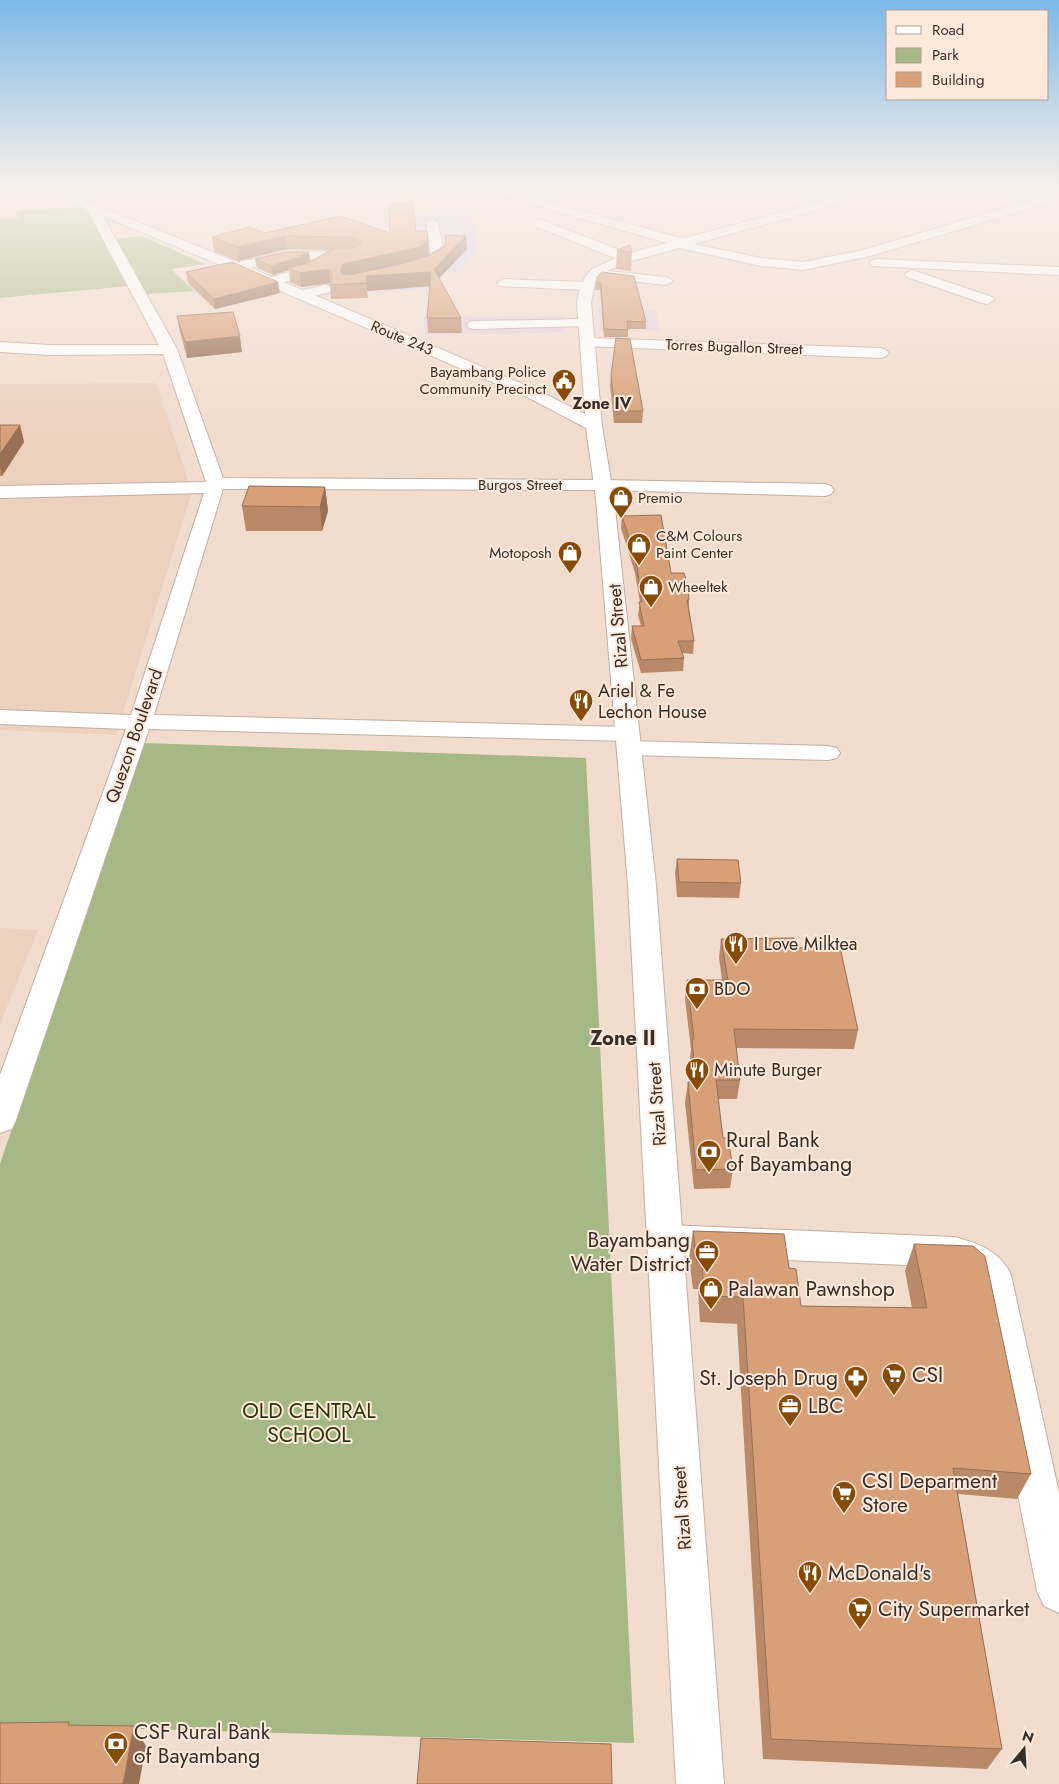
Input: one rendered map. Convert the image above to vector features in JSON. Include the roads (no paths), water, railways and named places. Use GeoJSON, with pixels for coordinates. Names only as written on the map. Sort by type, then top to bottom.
{"type":"FeatureCollection","features":[{"type":"Feature","properties":{"kind":"street"},"geometry":{"type":"LineString","coordinates":[[126,270],[169,349],[215,485]]}},
{"type":"Feature","properties":{"kind":"street","name":"Route 243"},"geometry":{"type":"LineString","coordinates":[[244,270],[536,395],[594,426]]}},
{"type":"Feature","properties":{"kind":"street"},"geometry":{"type":"LineString","coordinates":[[270,282],[307,270]]}},
{"type":"Feature","properties":{"kind":"street"},"geometry":{"type":"LineString","coordinates":[[400,272],[406,270]]}},
{"type":"Feature","properties":{"kind":"street"},"geometry":{"type":"LineString","coordinates":[[504,283],[586,286],[599,270]]}},
{"type":"Feature","properties":{"kind":"street"},"geometry":{"type":"LineString","coordinates":[[901,270],[987,300]]}},
{"type":"Feature","properties":{"kind":"street"},"geometry":{"type":"LineString","coordinates":[[1044,270],[1059,271]]}},
{"type":"Feature","properties":{"kind":"street"},"geometry":{"type":"LineString","coordinates":[[595,273],[666,281]]}},
{"type":"Feature","properties":{"kind":"street","name":"Rizal Street"},"geometry":{"type":"LineString","coordinates":[[586,286],[584,302],[585,323],[594,426],[603,485],[642,885],[700,1784]]}},
{"type":"Feature","properties":{"kind":"street"},"geometry":{"type":"LineString","coordinates":[[301,295],[325,290]]}},
{"type":"Feature","properties":{"kind":"street"},"geometry":{"type":"LineString","coordinates":[[474,325],[585,323]]}},
{"type":"Feature","properties":{"kind":"street","name":"Torres Bugallon Street"},"geometry":{"type":"LineString","coordinates":[[588,343],[881,353]]}},
{"type":"Feature","properties":{"kind":"street"},"geometry":{"type":"LineString","coordinates":[[0,349],[169,349]]}},
{"type":"Feature","properties":{"kind":"street"},"geometry":{"type":"LineString","coordinates":[[536,395],[591,386]]}},
{"type":"Feature","properties":{"kind":"street","name":"Burgos Street"},"geometry":{"type":"LineString","coordinates":[[0,492],[215,485],[603,485],[825,490]]}},
{"type":"Feature","properties":{"kind":"street","name":"Quezon Boulevard"},"geometry":{"type":"LineString","coordinates":[[0,1120],[140,722],[215,485]]}},
{"type":"Feature","properties":{"kind":"street"},"geometry":{"type":"LineString","coordinates":[[0,717],[628,741],[828,753]]}},
{"type":"Feature","properties":{"kind":"street"},"geometry":{"type":"LineString","coordinates":[[666,1240],[954,1252],[971,1257],[984,1264],[993,1275],[1059,1591]]}},
{"type":"Feature","properties":{"kind":"place","name":"Bayambang Police Community Precinct"},"geometry":{"type":"Point","coordinates":[564,402]}},
{"type":"Feature","properties":{"kind":"place","name":"Premio"},"geometry":{"type":"Point","coordinates":[621,519]}},
{"type":"Feature","properties":{"kind":"place","name":"C&M Colours Paint Center"},"geometry":{"type":"Point","coordinates":[639,566]}},
{"type":"Feature","properties":{"kind":"place","name":"Motoposh"},"geometry":{"type":"Point","coordinates":[570,574]}},
{"type":"Feature","properties":{"kind":"place","name":"Wheeltek"},"geometry":{"type":"Point","coordinates":[651,608]}},
{"type":"Feature","properties":{"kind":"place","name":"Ariel & Fe Lechon House"},"geometry":{"type":"Point","coordinates":[581,722]}},
{"type":"Feature","properties":{"kind":"place","name":"I Love Milktea"},"geometry":{"type":"Point","coordinates":[736,965]}},
{"type":"Feature","properties":{"kind":"place","name":"BDO"},"geometry":{"type":"Point","coordinates":[697,1010]}},
{"type":"Feature","properties":{"kind":"place","name":"Minute Burger"},"geometry":{"type":"Point","coordinates":[697,1091]}},
{"type":"Feature","properties":{"kind":"place","name":"Rural Bank of Bayambang"},"geometry":{"type":"Point","coordinates":[709,1173]}},
{"type":"Feature","properties":{"kind":"place","name":"Bayambang Water District"},"geometry":{"type":"Point","coordinates":[707,1273]}},
{"type":"Feature","properties":{"kind":"place","name":"Palawan Pawnshop"},"geometry":{"type":"Point","coordinates":[711,1310]}},
{"type":"Feature","properties":{"kind":"place","name":"CSI"},"geometry":{"type":"Point","coordinates":[894,1396]}},
{"type":"Feature","properties":{"kind":"place","name":"St. Joseph Drug"},"geometry":{"type":"Point","coordinates":[856,1399]}},
{"type":"Feature","properties":{"kind":"place","name":"LBC"},"geometry":{"type":"Point","coordinates":[790,1427]}},
{"type":"Feature","properties":{"kind":"place","name":"CSI Deparment Store"},"geometry":{"type":"Point","coordinates":[844,1514]}},
{"type":"Feature","properties":{"kind":"place","name":"McDonald's"},"geometry":{"type":"Point","coordinates":[810,1594]}},
{"type":"Feature","properties":{"kind":"place","name":"City Supermarket"},"geometry":{"type":"Point","coordinates":[860,1630]}},
{"type":"Feature","properties":{"kind":"place","name":"CSF Rural Bank of Bayambang"},"geometry":{"type":"Point","coordinates":[116,1765]}},
{"type":"Feature","properties":{"kind":"district","name":"Zone IV"},"geometry":{"type":"Point","coordinates":[602,403]}},
{"type":"Feature","properties":{"kind":"district","name":"Zone II"},"geometry":{"type":"Point","coordinates":[623,1038]}},
{"type":"Feature","properties":{"kind":"park label","name":"OLD CENTRAL SCHOOL"},"geometry":{"type":"Point","coordinates":[309,1423]}}]}
